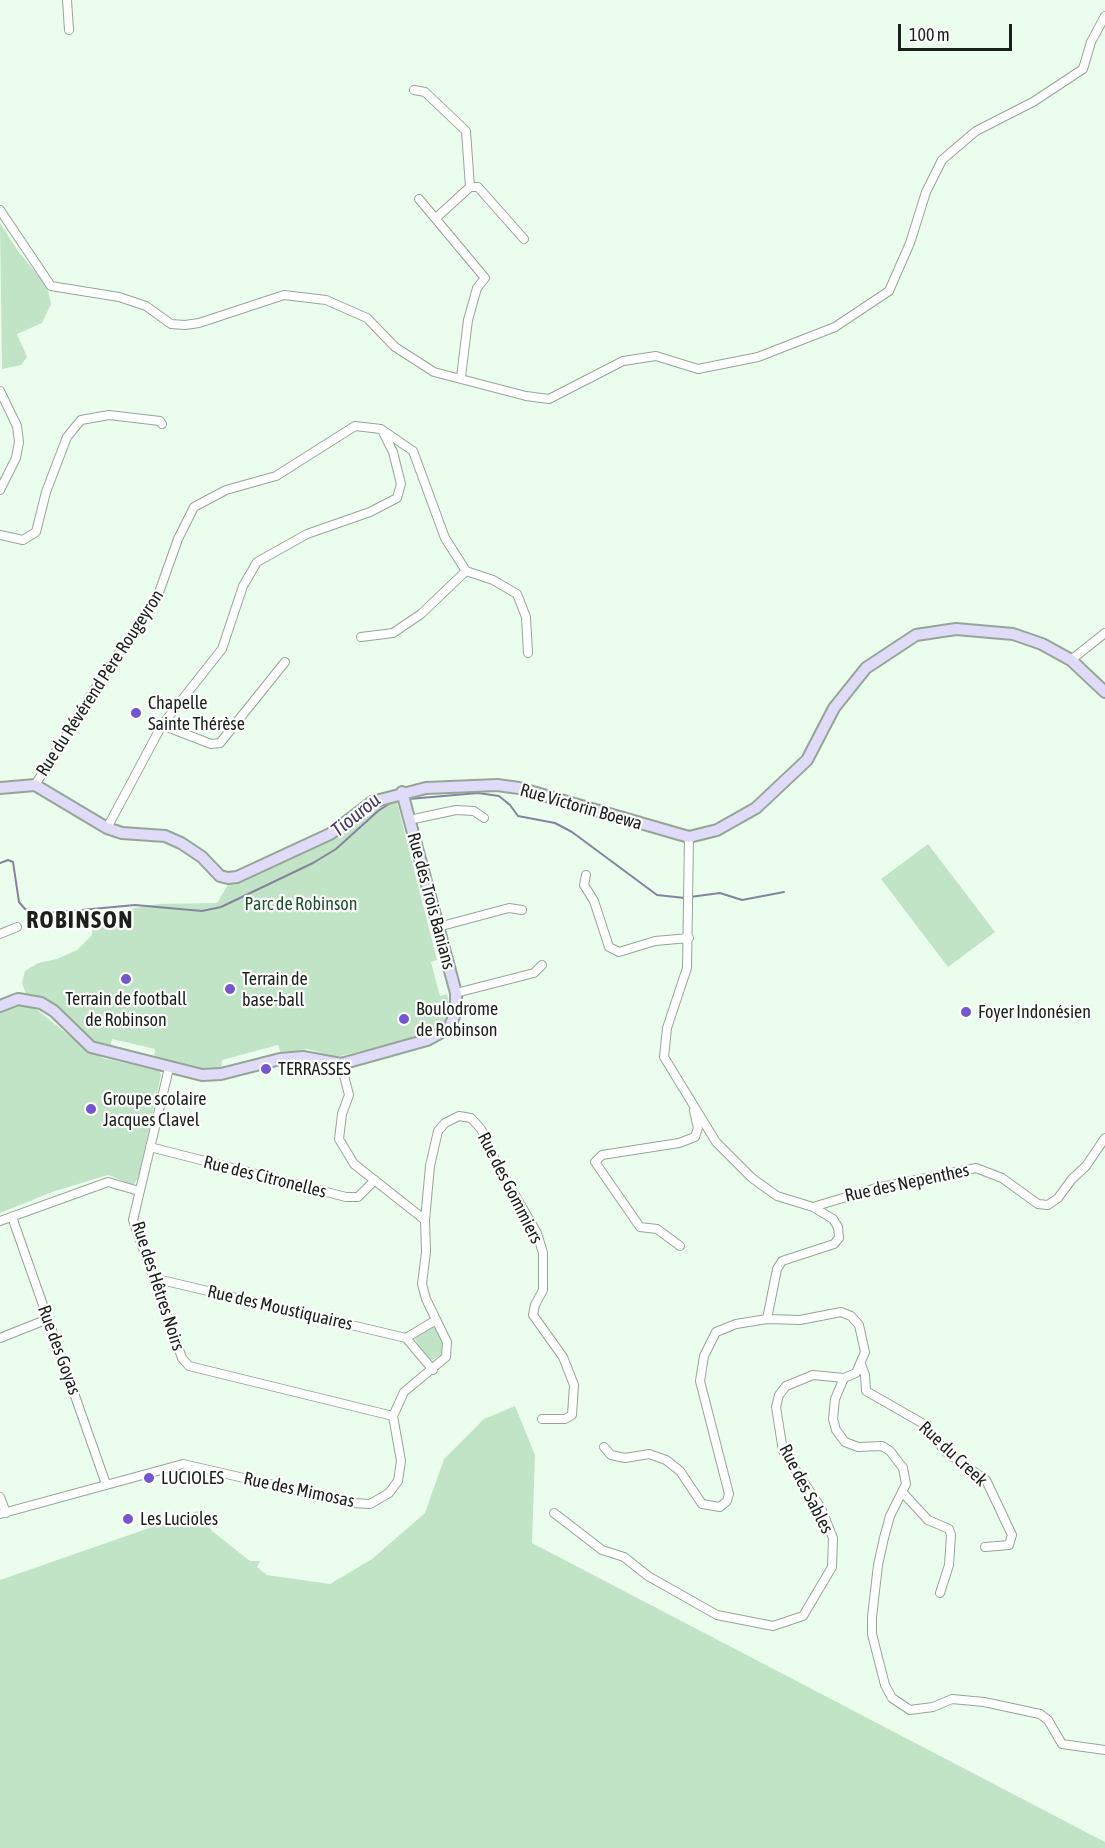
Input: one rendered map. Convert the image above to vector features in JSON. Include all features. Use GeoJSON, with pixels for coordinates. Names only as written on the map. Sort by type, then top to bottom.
{"type":"FeatureCollection","features":[{"type":"Feature","properties":{"kind":"street"},"geometry":{"type":"LineString","coordinates":[[67,0],[69,30]]}},
{"type":"Feature","properties":{"kind":"street"},"geometry":{"type":"LineString","coordinates":[[0,210],[51,286],[119,297],[146,306],[171,324],[199,323],[284,295],[326,300],[367,318],[395,347],[434,372],[461,377],[477,384],[549,399],[623,362],[656,356],[698,369],[758,357],[835,327],[889,291],[910,243],[926,192],[942,160],[976,131],[1033,102],[1083,69],[1091,42],[1105,16]]}},
{"type":"Feature","properties":{"kind":"street"},"geometry":{"type":"LineString","coordinates":[[414,90],[424,93],[466,131],[471,187]]}},
{"type":"Feature","properties":{"kind":"street"},"geometry":{"type":"LineString","coordinates":[[436,218],[471,187],[478,187],[524,239]]}},
{"type":"Feature","properties":{"kind":"street"},"geometry":{"type":"LineString","coordinates":[[419,199],[485,278],[477,288],[468,320],[461,377]]}},
{"type":"Feature","properties":{"kind":"street"},"geometry":{"type":"LineString","coordinates":[[0,391],[17,426],[19,442],[16,458],[0,490]]}},
{"type":"Feature","properties":{"kind":"street"},"geometry":{"type":"LineString","coordinates":[[0,535],[23,540],[36,532],[46,492],[67,437],[81,420],[109,415],[162,424]]}},
{"type":"Feature","properties":{"kind":"street","name":"Rue du Révérend Père Rougeyron"},"geometry":{"type":"LineString","coordinates":[[35,784],[105,672],[160,594],[178,539],[194,507],[225,490],[276,476],[355,426],[381,429]]}},
{"type":"Feature","properties":{"kind":"street"},"geometry":{"type":"LineString","coordinates":[[381,429],[413,451],[445,538],[466,571],[493,580],[517,594],[526,618],[528,653]]}},
{"type":"Feature","properties":{"kind":"street"},"geometry":{"type":"LineString","coordinates":[[107,828],[162,724],[222,649],[243,586],[257,562],[307,534],[370,512],[397,498],[401,484],[393,452],[381,429]]}},
{"type":"Feature","properties":{"kind":"street"},"geometry":{"type":"LineString","coordinates":[[361,637],[393,633],[421,614],[466,571]]}},
{"type":"Feature","properties":{"kind":"street"},"geometry":{"type":"LineString","coordinates":[[767,1319],[777,1269],[782,1260],[826,1247],[838,1238],[838,1227],[833,1218],[813,1207],[777,1196],[752,1178],[716,1142],[664,1057],[667,1028],[687,968],[690,837],[717,830],[756,808],[807,760],[834,708],[866,668],[916,635],[956,628],[1012,634],[1042,644],[1071,660],[1105,692]]}},
{"type":"Feature","properties":{"kind":"street"},"geometry":{"type":"LineString","coordinates":[[1071,660],[1105,633]]}},
{"type":"Feature","properties":{"kind":"street"},"geometry":{"type":"LineString","coordinates":[[162,724],[212,744],[220,743],[285,662]]}},
{"type":"Feature","properties":{"kind":"street"},"geometry":{"type":"LineString","coordinates":[[0,789],[35,784]]}},
{"type":"Feature","properties":{"kind":"street","name":"Rue Victorin Boewa"},"geometry":{"type":"LineString","coordinates":[[35,784],[107,828],[122,833],[165,836],[181,843],[202,857],[220,876],[237,877],[330,834],[372,802],[403,798],[426,788],[486,784],[519,788],[690,837]]}},
{"type":"Feature","properties":{"kind":"street","name":"Rue des Trois Banians"},"geometry":{"type":"LineString","coordinates":[[0,1006],[18,999],[41,1003],[54,1011],[91,1047],[202,1076],[221,1074],[280,1059],[303,1057],[341,1064],[428,1040],[449,1028],[456,1012],[456,993],[403,798]]}},
{"type":"Feature","properties":{"kind":"street"},"geometry":{"type":"LineString","coordinates":[[410,820],[456,810],[474,811],[484,818]]}},
{"type":"Feature","properties":{"kind":"street"},"geometry":{"type":"LineString","coordinates":[[586,874],[584,885],[594,901],[609,947],[619,952],[655,941],[689,938]]}},
{"type":"Feature","properties":{"kind":"street"},"geometry":{"type":"LineString","coordinates":[[438,927],[509,908],[522,910]]}},
{"type":"Feature","properties":{"kind":"street"},"geometry":{"type":"LineString","coordinates":[[0,934],[16,927]]}},
{"type":"Feature","properties":{"kind":"street"},"geometry":{"type":"LineString","coordinates":[[456,993],[534,973],[542,965]]}},
{"type":"Feature","properties":{"kind":"street"},"geometry":{"type":"LineString","coordinates":[[341,1064],[349,1095],[342,1114],[339,1139],[354,1164],[425,1220],[426,1252],[422,1284],[447,1342],[446,1357],[404,1392],[393,1416]]}},
{"type":"Feature","properties":{"kind":"street","name":"Rue des Hêtres Noirs"},"geometry":{"type":"LineString","coordinates":[[169,1068],[133,1220],[182,1358],[189,1366],[393,1416]]}},
{"type":"Feature","properties":{"kind":"street"},"geometry":{"type":"LineString","coordinates":[[680,1246],[657,1228],[640,1227],[594,1162],[602,1155],[679,1143],[695,1137],[698,1128],[693,1104]]}},
{"type":"Feature","properties":{"kind":"street","name":"Rue des Gommiers"},"geometry":{"type":"LineString","coordinates":[[425,1220],[430,1166],[438,1131],[445,1123],[459,1116],[471,1119],[481,1129],[497,1164],[537,1233],[543,1253],[543,1290],[535,1305],[533,1315],[563,1357],[574,1385],[572,1415],[565,1419],[542,1419]]}},
{"type":"Feature","properties":{"kind":"street","name":"Rue des Nepenthes"},"geometry":{"type":"LineString","coordinates":[[813,1207],[876,1188],[959,1169],[976,1168],[1002,1178],[1038,1204],[1048,1205],[1058,1198],[1105,1138]]}},
{"type":"Feature","properties":{"kind":"street","name":"Rue des Citronelles"},"geometry":{"type":"LineString","coordinates":[[150,1148],[346,1197],[358,1197],[375,1180]]}},
{"type":"Feature","properties":{"kind":"street"},"geometry":{"type":"LineString","coordinates":[[0,1221],[108,1182],[139,1191]]}},
{"type":"Feature","properties":{"kind":"street","name":"Rue des Goyas"},"geometry":{"type":"LineString","coordinates":[[12,1217],[106,1484]]}},
{"type":"Feature","properties":{"kind":"street","name":"Rue des Moustiquaires"},"geometry":{"type":"LineString","coordinates":[[153,1278],[406,1338]]}},
{"type":"Feature","properties":{"kind":"street"},"geometry":{"type":"LineString","coordinates":[[604,1447],[611,1455],[625,1458],[649,1454],[666,1460],[680,1471],[702,1504],[720,1507],[727,1501],[729,1494],[700,1381],[704,1356],[716,1332],[736,1324],[767,1319],[800,1320],[841,1312],[851,1316],[859,1325],[865,1352],[856,1373],[844,1378],[835,1399],[833,1419],[836,1430],[845,1442],[858,1447],[882,1446],[890,1451],[906,1476],[904,1494],[890,1516],[884,1538],[878,1565],[872,1617],[872,1634],[885,1685],[892,1698],[910,1710],[933,1707],[952,1699],[984,1702],[1040,1714],[1048,1720],[1062,1744],[1105,1750]]}},
{"type":"Feature","properties":{"kind":"street"},"geometry":{"type":"LineString","coordinates":[[0,1338],[48,1319]]}},
{"type":"Feature","properties":{"kind":"street"},"geometry":{"type":"LineString","coordinates":[[433,1370],[406,1338],[436,1320]]}},
{"type":"Feature","properties":{"kind":"street","name":"Rue du Creek"},"geometry":{"type":"LineString","coordinates":[[861,1364],[865,1375],[866,1391],[922,1423],[946,1452],[986,1480],[1012,1534],[1009,1545],[985,1547]]}},
{"type":"Feature","properties":{"kind":"street","name":"Rue des Sables"},"geometry":{"type":"LineString","coordinates":[[554,1513],[602,1550],[624,1557],[648,1576],[717,1615],[773,1626],[803,1616],[832,1567],[833,1538],[821,1508],[783,1451],[776,1407],[779,1395],[786,1386],[813,1375],[844,1378]]}},
{"type":"Feature","properties":{"kind":"street","name":"Rue des Mimosas"},"geometry":{"type":"LineString","coordinates":[[3,1514],[183,1464],[352,1503],[370,1504],[389,1493],[398,1481],[400,1461],[393,1416]]}},
{"type":"Feature","properties":{"kind":"street"},"geometry":{"type":"LineString","coordinates":[[904,1494],[928,1520],[949,1529],[951,1535],[949,1565],[940,1593]]}},
{"type":"Feature","properties":{"kind":"street"},"geometry":{"type":"LineString","coordinates":[[0,1497],[3,1514]]}},
{"type":"Feature","properties":{"kind":"green space"},"geometry":{"type":"Polygon","coordinates":[[[0,223],[18,251],[47,286],[51,304],[42,323],[17,334],[27,357],[21,365],[2,369],[0,223]]]}},
{"type":"Feature","properties":{"kind":"green space","name":"Parc de Robinson"},"geometry":{"type":"Polygon","coordinates":[[[396,798],[437,960],[431,962],[440,996],[447,994],[450,1008],[448,1020],[437,1032],[337,1057],[307,1049],[281,1054],[278,1045],[222,1060],[221,1070],[208,1072],[154,1059],[155,1049],[112,1039],[110,1049],[91,1042],[26,994],[22,983],[25,971],[38,963],[57,959],[77,950],[92,935],[93,919],[101,914],[158,904],[217,903],[229,883],[321,843],[370,815],[382,803],[396,798]]]}},
{"type":"Feature","properties":{"kind":"green space"},"geometry":{"type":"Polygon","coordinates":[[[928,844],[995,932],[948,967],[881,879],[928,844]]]}},
{"type":"Feature","properties":{"kind":"green space"},"geometry":{"type":"Polygon","coordinates":[[[22,1005],[36,1009],[86,1049],[103,1058],[159,1071],[161,1075],[138,1179],[133,1185],[108,1175],[52,1192],[0,1213],[0,1010],[22,1005]]]}},
{"type":"Feature","properties":{"kind":"green space"},"geometry":{"type":"Polygon","coordinates":[[[431,1327],[438,1328],[445,1341],[442,1355],[431,1360],[423,1353],[414,1337],[431,1327]]]}},
{"type":"Feature","properties":{"kind":"green space"},"geometry":{"type":"Polygon","coordinates":[[[515,1406],[535,1455],[532,1543],[1105,1842],[1105,1848],[0,1848],[0,1580],[198,1511],[212,1531],[250,1561],[260,1561],[257,1567],[267,1575],[330,1584],[372,1559],[425,1513],[444,1459],[484,1419],[515,1406]]]}},
{"type":"Feature","properties":{"kind":"waterway","name":"Tiourou"},"geometry":{"type":"LineString","coordinates":[[409,799],[478,793],[499,796],[518,816],[555,823],[572,832],[657,895],[685,898]]}},
{"type":"Feature","properties":{"kind":"waterway","name":"Tiourou"},"geometry":{"type":"LineString","coordinates":[[0,863],[8,860],[13,862],[19,902],[25,909],[38,914],[135,905],[202,911],[221,907],[313,863],[336,849],[378,811],[392,802],[400,801]]}},
{"type":"Feature","properties":{"kind":"waterway","name":"Tiourou"},"geometry":{"type":"LineString","coordinates":[[690,897],[720,893],[742,900],[784,892]]}},
{"type":"Feature","properties":{"kind":"place","name":"Chapelle Sainte Thérèse"},"geometry":{"type":"Point","coordinates":[136,713]}},
{"type":"Feature","properties":{"kind":"place","name":"Terrain de football de Robinson"},"geometry":{"type":"Point","coordinates":[126,979]}},
{"type":"Feature","properties":{"kind":"place","name":"Terrain de base-ball"},"geometry":{"type":"Point","coordinates":[230,989]}},
{"type":"Feature","properties":{"kind":"place","name":"Foyer Indonésien"},"geometry":{"type":"Point","coordinates":[966,1012]}},
{"type":"Feature","properties":{"kind":"place","name":"Boulodrome de Robinson"},"geometry":{"type":"Point","coordinates":[404,1019]}},
{"type":"Feature","properties":{"kind":"place","name":"TERRASSES"},"geometry":{"type":"Point","coordinates":[266,1069]}},
{"type":"Feature","properties":{"kind":"place","name":"Groupe scolaire Jacques Clavel"},"geometry":{"type":"Point","coordinates":[91,1109]}},
{"type":"Feature","properties":{"kind":"place","name":"LUCIOLES"},"geometry":{"type":"Point","coordinates":[149,1478]}},
{"type":"Feature","properties":{"kind":"place","name":"Les Lucioles"},"geometry":{"type":"Point","coordinates":[128,1519]}},
{"type":"Feature","properties":{"kind":"district","name":"ROBINSON"},"geometry":{"type":"Point","coordinates":[80,920]}}]}
